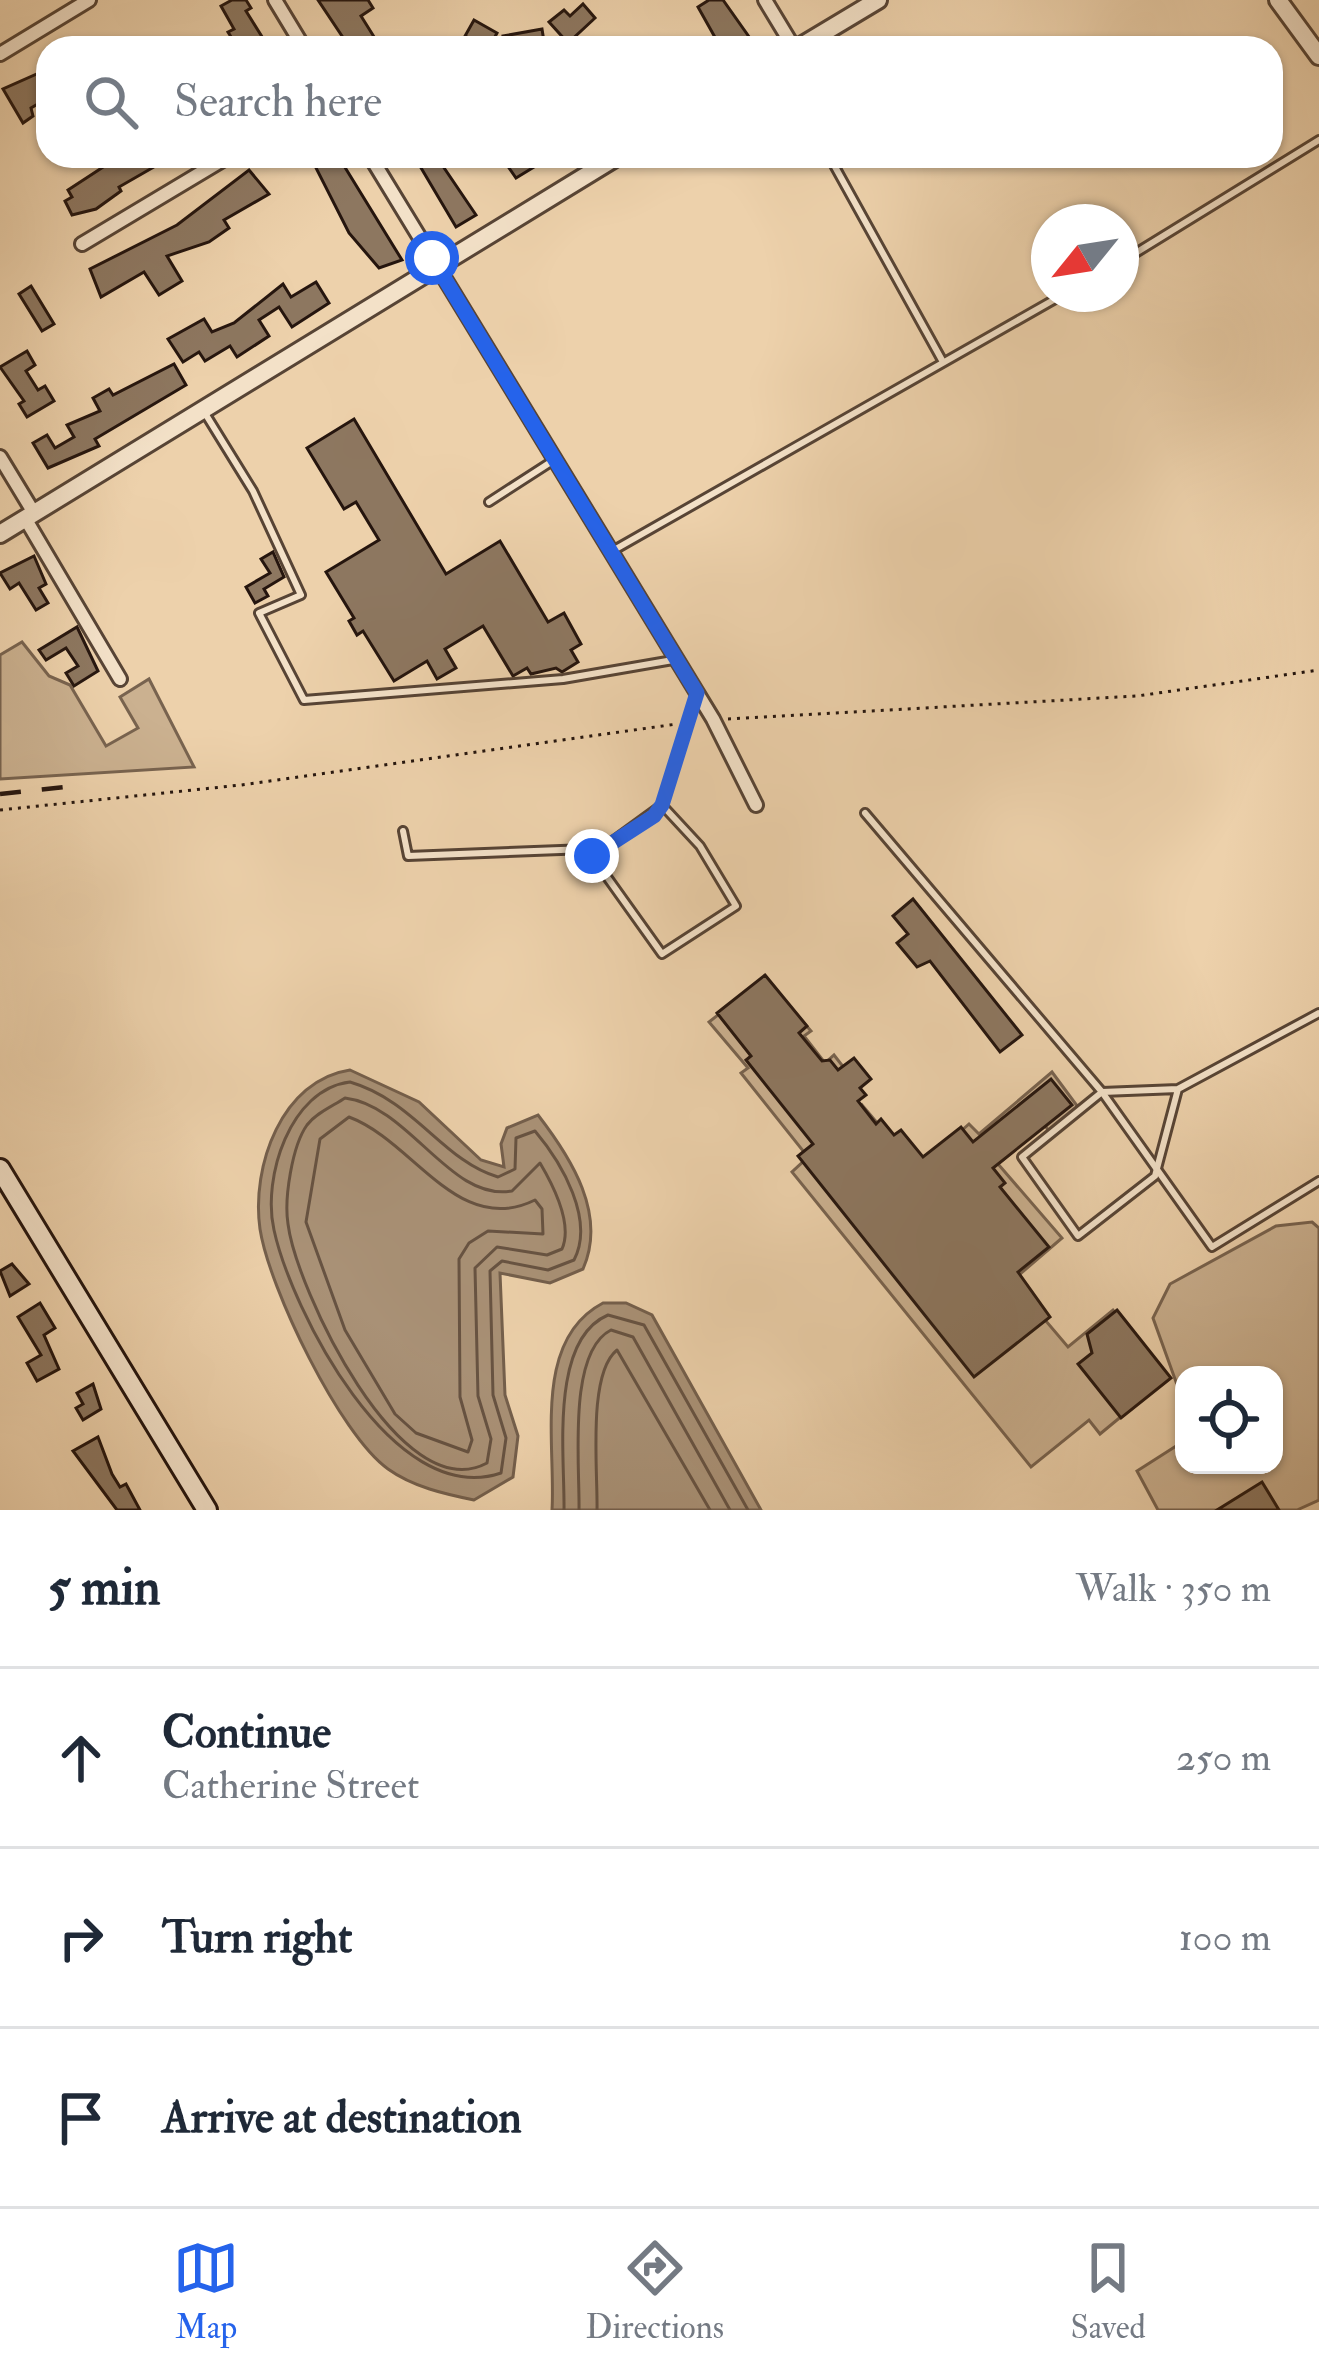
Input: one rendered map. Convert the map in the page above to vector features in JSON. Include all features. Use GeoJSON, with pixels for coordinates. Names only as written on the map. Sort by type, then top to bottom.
{"type":"FeatureCollection","features":[{"type":"Feature","properties":{"kind":"main road"},"geometry":{"type":"LineString","coordinates":[[0,1168],[208,1510]]}},
{"type":"Feature","properties":{"kind":"street"},"geometry":{"type":"LineString","coordinates":[[0,54],[89,0]]}},
{"type":"Feature","properties":{"kind":"street"},"geometry":{"type":"LineString","coordinates":[[275,0],[297,36]]}},
{"type":"Feature","properties":{"kind":"street"},"geometry":{"type":"LineString","coordinates":[[765,0],[788,36]]}},
{"type":"Feature","properties":{"kind":"street"},"geometry":{"type":"LineString","coordinates":[[816,36],[878,0]]}},
{"type":"Feature","properties":{"kind":"street"},"geometry":{"type":"LineString","coordinates":[[1278,0],[1319,56]]}},
{"type":"Feature","properties":{"kind":"street"},"geometry":{"type":"LineString","coordinates":[[82,244],[210,168]]}},
{"type":"Feature","properties":{"kind":"street"},"geometry":{"type":"LineString","coordinates":[[377,168],[713,719],[756,806]]}},
{"type":"Feature","properties":{"kind":"street"},"geometry":{"type":"LineString","coordinates":[[0,534],[598,168]]}},
{"type":"Feature","properties":{"kind":"street"},"geometry":{"type":"LineString","coordinates":[[0,458],[120,679]]}},
{"type":"Feature","properties":{"kind":"lane"},"geometry":{"type":"LineString","coordinates":[[1283,162],[1319,140]]}},
{"type":"Feature","properties":{"kind":"lane"},"geometry":{"type":"LineString","coordinates":[[836,168],[943,362]]}},
{"type":"Feature","properties":{"kind":"lane"},"geometry":{"type":"LineString","coordinates":[[1139,251],[1274,168]]}},
{"type":"Feature","properties":{"kind":"lane"},"geometry":{"type":"LineString","coordinates":[[610,552],[1032,312]]}},
{"type":"Feature","properties":{"kind":"lane"},"geometry":{"type":"LineString","coordinates":[[202,410],[253,491],[301,595],[259,613],[304,700],[563,679],[677,660]]}},
{"type":"Feature","properties":{"kind":"lane"},"geometry":{"type":"LineString","coordinates":[[489,502],[554,460]]}},
{"type":"Feature","properties":{"kind":"lane"},"geometry":{"type":"LineString","coordinates":[[592,856],[654,816],[662,805],[697,693]]}},
{"type":"Feature","properties":{"kind":"lane"},"geometry":{"type":"LineString","coordinates":[[403,831],[408,856],[587,849],[662,954],[736,906],[700,846],[662,805]]}},
{"type":"Feature","properties":{"kind":"lane"},"geometry":{"type":"LineString","coordinates":[[866,813],[1102,1093],[1212,1247],[1319,1181]]}},
{"type":"Feature","properties":{"kind":"lane"},"geometry":{"type":"LineString","coordinates":[[1178,1089],[1158,1168],[1148,1184],[1078,1236],[1022,1157],[1102,1093],[1178,1089],[1319,1013]]}},
{"type":"Feature","properties":{"kind":"path"},"geometry":{"type":"LineString","coordinates":[[713,719],[1137,696],[1319,670]]}},
{"type":"Feature","properties":{"kind":"path"},"geometry":{"type":"LineString","coordinates":[[0,810],[241,785],[690,722]]}},
{"type":"Feature","properties":{"kind":"shaded area"},"geometry":{"type":"Polygon","coordinates":[[[22,642],[49,676],[70,685],[106,746],[138,728],[120,697],[149,679],[194,767],[0,779],[0,655],[22,642]]]}},
{"type":"Feature","properties":{"kind":"shaded area"},"geometry":{"type":"Polygon","coordinates":[[[765,978],[811,1031],[804,1036],[825,1063],[834,1055],[862,1091],[851,1116],[862,1105],[917,1170],[969,1124],[979,1134],[1052,1072],[1078,1107],[1049,1132],[1045,1125],[998,1164],[1062,1238],[1012,1281],[1068,1347],[1113,1310],[1169,1377],[1100,1434],[1089,1420],[1031,1467],[792,1172],[808,1157],[741,1073],[748,1068],[709,1022],[765,978]]]}},
{"type":"Feature","properties":{"kind":"shaded area"},"geometry":{"type":"Polygon","coordinates":[[[1312,1222],[1319,1228],[1319,1500],[1297,1510],[1158,1510],[1137,1471],[1175,1447],[1175,1474],[1283,1474],[1283,1366],[1175,1366],[1175,1379],[1153,1318],[1170,1284],[1276,1226],[1312,1222]]]}},
{"type":"Feature","properties":{"kind":"water"},"geometry":{"type":"Polygon","coordinates":[[[350,1070],[419,1102],[481,1160],[504,1167],[501,1144],[507,1128],[538,1115],[574,1169],[588,1208],[591,1228],[583,1269],[550,1283],[500,1273],[505,1395],[518,1436],[513,1477],[474,1500],[408,1481],[369,1451],[309,1358],[266,1255],[258,1204],[276,1130],[306,1090],[350,1070]]]}},
{"type":"Feature","properties":{"kind":"water"},"geometry":{"type":"Polygon","coordinates":[[[603,1303],[626,1303],[652,1315],[761,1510],[552,1510],[552,1396],[557,1367],[581,1320],[603,1303]]]}},
{"type":"Feature","properties":{"kind":"building"},"geometry":{"type":"Polygon","coordinates":[[[246,0],[251,8],[246,11],[262,36],[230,36],[228,32],[234,29],[221,6],[246,0]]]}},
{"type":"Feature","properties":{"kind":"building"},"geometry":{"type":"Polygon","coordinates":[[[318,0],[368,0],[373,8],[361,16],[374,36],[342,36],[318,0]]]}},
{"type":"Feature","properties":{"kind":"building"},"geometry":{"type":"Polygon","coordinates":[[[709,0],[723,0],[748,36],[714,36],[698,7],[709,0]]]}},
{"type":"Feature","properties":{"kind":"building"},"geometry":{"type":"Polygon","coordinates":[[[583,4],[595,18],[576,36],[562,36],[549,22],[564,10],[570,16],[583,4]]]}},
{"type":"Feature","properties":{"kind":"building"},"geometry":{"type":"Polygon","coordinates":[[[474,20],[497,33],[495,36],[465,36],[474,20]]]}},
{"type":"Feature","properties":{"kind":"building"},"geometry":{"type":"Polygon","coordinates":[[[542,29],[543,36],[503,36],[542,29]]]}},
{"type":"Feature","properties":{"kind":"building"},"geometry":{"type":"Polygon","coordinates":[[[36,74],[33,116],[23,123],[3,89],[36,74]]]}},
{"type":"Feature","properties":{"kind":"building"},"geometry":{"type":"Polygon","coordinates":[[[102,168],[152,168],[119,187],[121,191],[96,209],[72,215],[65,201],[72,197],[68,190],[102,168]]]}},
{"type":"Feature","properties":{"kind":"building"},"geometry":{"type":"Polygon","coordinates":[[[316,168],[345,168],[402,260],[379,268],[349,233],[316,168]]]}},
{"type":"Feature","properties":{"kind":"building"},"geometry":{"type":"Polygon","coordinates":[[[421,168],[444,168],[476,215],[456,227],[421,168]]]}},
{"type":"Feature","properties":{"kind":"building"},"geometry":{"type":"Polygon","coordinates":[[[509,168],[532,168],[516,178],[509,168]]]}},
{"type":"Feature","properties":{"kind":"building"},"geometry":{"type":"Polygon","coordinates":[[[249,170],[269,194],[224,220],[229,228],[209,242],[167,256],[182,281],[159,295],[144,272],[101,297],[90,269],[177,225],[249,170]]]}},
{"type":"Feature","properties":{"kind":"building"},"geometry":{"type":"Polygon","coordinates":[[[316,282],[329,303],[292,327],[279,307],[259,320],[269,336],[237,357],[230,346],[205,361],[199,352],[183,362],[168,339],[204,319],[212,332],[234,323],[283,284],[291,297],[316,282]]]}},
{"type":"Feature","properties":{"kind":"building"},"geometry":{"type":"Polygon","coordinates":[[[31,286],[54,324],[42,331],[19,294],[31,286]]]}},
{"type":"Feature","properties":{"kind":"building"},"geometry":{"type":"Polygon","coordinates":[[[27,351],[35,365],[26,371],[38,390],[45,386],[54,401],[27,417],[19,404],[24,401],[0,367],[27,351]]]}},
{"type":"Feature","properties":{"kind":"building"},"geometry":{"type":"Polygon","coordinates":[[[174,364],[186,385],[95,439],[99,446],[48,468],[33,443],[47,435],[55,448],[74,437],[67,425],[100,411],[93,398],[109,389],[113,395],[174,364]]]}},
{"type":"Feature","properties":{"kind":"building"},"geometry":{"type":"Polygon","coordinates":[[[354,419],[446,574],[500,541],[548,622],[564,613],[581,644],[571,650],[578,662],[562,672],[556,668],[531,674],[527,668],[513,676],[483,626],[445,649],[456,668],[437,679],[427,661],[394,681],[363,631],[357,635],[349,621],[354,618],[326,572],[379,540],[356,502],[344,509],[307,448],[354,419]]]}},
{"type":"Feature","properties":{"kind":"building"},"geometry":{"type":"Polygon","coordinates":[[[273,552],[284,577],[264,589],[268,596],[255,603],[246,587],[270,573],[261,559],[273,552]]]}},
{"type":"Feature","properties":{"kind":"building"},"geometry":{"type":"Polygon","coordinates":[[[34,556],[46,584],[39,588],[48,603],[36,610],[19,583],[10,589],[0,573],[34,556]]]}},
{"type":"Feature","properties":{"kind":"building"},"geometry":{"type":"Polygon","coordinates":[[[77,627],[98,671],[74,686],[66,673],[78,666],[66,648],[46,660],[39,650],[77,627]]]}},
{"type":"Feature","properties":{"kind":"building"},"geometry":{"type":"Polygon","coordinates":[[[913,899],[1022,1035],[1000,1052],[930,961],[917,967],[897,943],[908,934],[893,916],[913,899]]]}},
{"type":"Feature","properties":{"kind":"building"},"geometry":{"type":"Polygon","coordinates":[[[765,975],[807,1026],[799,1033],[822,1061],[830,1060],[838,1070],[854,1058],[871,1079],[860,1088],[866,1095],[858,1101],[876,1124],[881,1119],[894,1135],[901,1130],[923,1157],[961,1127],[973,1142],[1051,1079],[1072,1105],[993,1168],[1005,1183],[1000,1187],[1049,1247],[1018,1272],[1050,1317],[974,1377],[798,1156],[813,1144],[746,1060],[751,1056],[717,1013],[765,975]]]}},
{"type":"Feature","properties":{"kind":"building"},"geometry":{"type":"Polygon","coordinates":[[[12,1264],[29,1284],[10,1296],[0,1271],[12,1264]]]}},
{"type":"Feature","properties":{"kind":"building"},"geometry":{"type":"Polygon","coordinates":[[[40,1303],[55,1328],[44,1335],[59,1369],[37,1381],[27,1363],[41,1355],[18,1317],[40,1303]]]}},
{"type":"Feature","properties":{"kind":"building"},"geometry":{"type":"Polygon","coordinates":[[[1117,1310],[1171,1378],[1121,1418],[1078,1364],[1092,1353],[1087,1334],[1117,1310]]]}},
{"type":"Feature","properties":{"kind":"building"},"geometry":{"type":"Polygon","coordinates":[[[93,1384],[101,1409],[83,1420],[76,1408],[83,1404],[77,1393],[93,1384]]]}},
{"type":"Feature","properties":{"kind":"building"},"geometry":{"type":"Polygon","coordinates":[[[98,1437],[112,1474],[120,1487],[126,1484],[140,1510],[117,1510],[73,1451],[98,1437]]]}},
{"type":"Feature","properties":{"kind":"building"},"geometry":{"type":"Polygon","coordinates":[[[1262,1482],[1279,1510],[1217,1510],[1262,1482]]]}},
{"type":"Feature","properties":{"kind":"railway"},"geometry":{"type":"LineString","coordinates":[[0,794],[75,786]]}},
{"type":"Feature","properties":{"kind":"route"},"geometry":{"type":"LineString","coordinates":[[432,258],[697,693],[662,805],[654,816],[592,856]]}}]}
